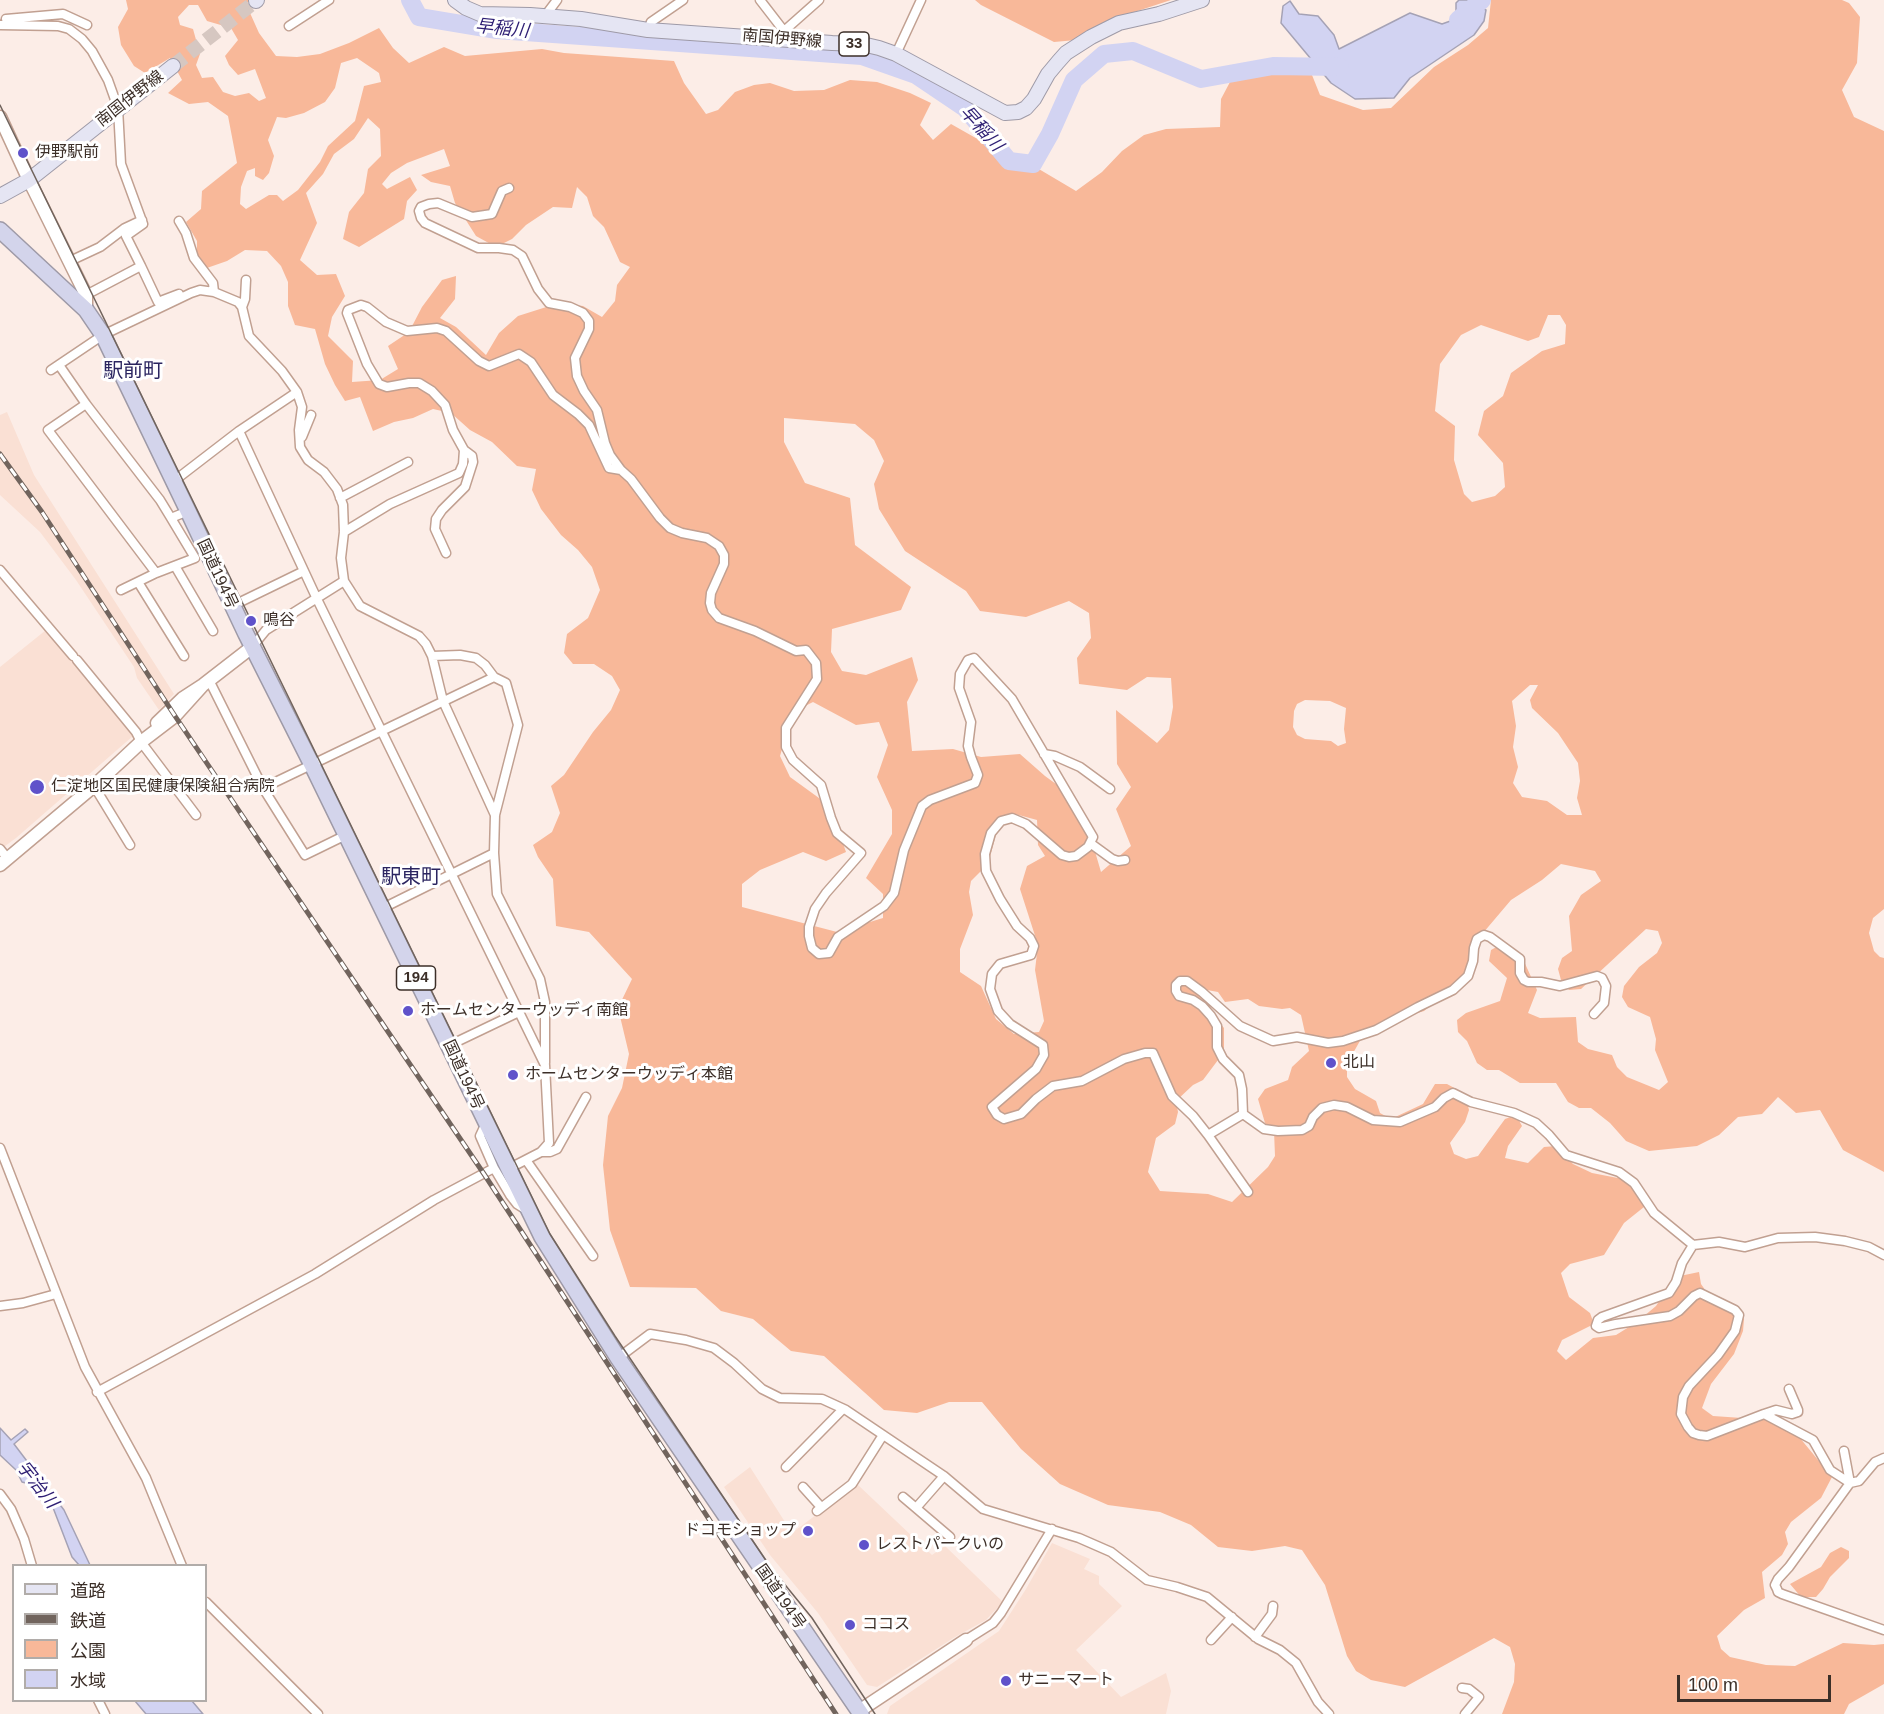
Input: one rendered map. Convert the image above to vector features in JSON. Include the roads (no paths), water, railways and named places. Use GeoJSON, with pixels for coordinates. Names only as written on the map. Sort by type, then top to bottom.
{"type":"FeatureCollection","features":[{"type":"Feature","properties":{"kind":"highway","name":"国道194号"},"geometry":{"type":"LineString","coordinates":[[0,230],[86,303],[188,510],[252,647],[450,1045],[486,1123],[501,1169],[618,1358],[860,1712]]}},
{"type":"Feature","properties":{"kind":"main road","name":"南国伊野線"},"geometry":{"type":"LineString","coordinates":[[455,0],[480,14],[545,16],[581,19],[648,30],[784,35],[832,43],[862,44],[896,54],[1005,113],[1018,112],[1026,108],[1034,99],[1048,74],[1066,53],[1091,36],[1119,23],[1159,14],[1202,0]]}},
{"type":"Feature","properties":{"kind":"main road","name":"南国伊野線"},"geometry":{"type":"LineString","coordinates":[[0,195],[29,180],[173,66]]}},
{"type":"Feature","properties":{"kind":"street"},"geometry":{"type":"LineString","coordinates":[[289,26],[316,3],[329,0]]}},
{"type":"Feature","properties":{"kind":"street"},"geometry":{"type":"LineString","coordinates":[[545,16],[557,0]]}},
{"type":"Feature","properties":{"kind":"street"},"geometry":{"type":"LineString","coordinates":[[760,0],[784,35],[819,0]]}},
{"type":"Feature","properties":{"kind":"street"},"geometry":{"type":"LineString","coordinates":[[896,54],[921,0]]}},
{"type":"Feature","properties":{"kind":"street"},"geometry":{"type":"LineString","coordinates":[[648,30],[651,22],[679,1]]}},
{"type":"Feature","properties":{"kind":"street"},"geometry":{"type":"LineString","coordinates":[[0,23],[63,14],[87,25]]}},
{"type":"Feature","properties":{"kind":"street"},"geometry":{"type":"LineString","coordinates":[[0,23],[50,25],[69,29],[92,51],[108,80],[118,108],[121,164],[143,224],[126,236],[158,302],[181,293],[191,293]]}},
{"type":"Feature","properties":{"kind":"street"},"geometry":{"type":"LineString","coordinates":[[0,117],[70,261],[86,303],[141,266]]}},
{"type":"Feature","properties":{"kind":"street"},"geometry":{"type":"LineString","coordinates":[[509,188],[502,191],[492,214],[472,217],[438,203],[421,207],[419,211],[421,218],[425,223],[478,248],[513,250],[522,256],[538,289],[549,303],[570,307],[583,314],[589,321],[589,329],[575,358],[577,375],[597,411],[608,449],[621,470],[631,479],[670,528],[707,538],[719,546],[724,555],[724,564],[711,593],[712,610],[719,618],[755,631],[796,651],[806,650],[816,663],[817,679],[786,728],[786,747],[793,760],[821,785],[837,833],[861,853],[815,909],[809,927],[812,948],[819,954],[829,953],[838,937],[885,906],[894,893],[904,850],[922,806],[930,800],[975,783],[978,775],[968,746],[970,722],[959,688],[960,674],[968,660],[974,658],[1012,699],[1093,837],[1088,847],[1076,856],[1070,857],[1062,855],[1026,824],[1012,818],[1001,821],[991,832],[985,854],[987,871],[1000,899],[1017,926],[1030,938],[1034,946],[1031,955],[1000,964],[992,974],[990,990],[998,1011],[1010,1024],[1043,1045],[1044,1055],[1036,1069],[992,1107],[997,1115],[1004,1119],[1021,1114],[1053,1086],[1082,1081],[1124,1059],[1144,1053],[1153,1053],[1172,1095],[1208,1135],[1248,1192]]}},
{"type":"Feature","properties":{"kind":"street"},"geometry":{"type":"LineString","coordinates":[[70,261],[100,247],[124,228],[142,220]]}},
{"type":"Feature","properties":{"kind":"street"},"geometry":{"type":"LineString","coordinates":[[179,221],[186,233],[194,258],[213,283],[214,292]]}},
{"type":"Feature","properties":{"kind":"street"},"geometry":{"type":"LineString","coordinates":[[242,307],[246,280]]}},
{"type":"Feature","properties":{"kind":"street"},"geometry":{"type":"LineString","coordinates":[[121,590],[195,558],[160,500],[55,368],[103,335],[191,293],[200,290],[228,296],[242,307],[249,336],[282,371],[297,392],[302,407],[299,430],[300,447],[308,460],[324,472],[337,489],[343,505],[344,532],[341,558],[344,581],[360,606],[419,636],[426,644],[432,656],[443,701],[495,815]]}},
{"type":"Feature","properties":{"kind":"street"},"geometry":{"type":"LineString","coordinates":[[465,487],[472,456],[464,450],[453,430],[444,405],[432,390],[419,383],[387,387],[379,384],[367,364],[347,313],[348,310],[361,305],[367,307],[386,322],[407,331],[437,328],[446,331],[479,361],[489,366],[519,354],[531,362],[553,395],[589,424],[609,468],[621,470]]}},
{"type":"Feature","properties":{"kind":"street"},"geometry":{"type":"LineString","coordinates":[[174,482],[239,431],[297,392]]}},
{"type":"Feature","properties":{"kind":"street"},"geometry":{"type":"LineString","coordinates":[[86,405],[48,430],[156,573]]}},
{"type":"Feature","properties":{"kind":"street"},"geometry":{"type":"LineString","coordinates":[[300,447],[311,415]]}},
{"type":"Feature","properties":{"kind":"street"},"geometry":{"type":"LineString","coordinates":[[239,431],[317,599],[545,1065]]}},
{"type":"Feature","properties":{"kind":"street"},"geometry":{"type":"LineString","coordinates":[[344,532],[390,504],[459,473],[463,464],[464,450]]}},
{"type":"Feature","properties":{"kind":"street"},"geometry":{"type":"LineString","coordinates":[[340,498],[408,462]]}},
{"type":"Feature","properties":{"kind":"street"},"geometry":{"type":"LineString","coordinates":[[446,553],[435,529],[436,519],[465,487],[474,484]]}},
{"type":"Feature","properties":{"kind":"street"},"geometry":{"type":"LineString","coordinates":[[171,518],[188,510]]}},
{"type":"Feature","properties":{"kind":"street"},"geometry":{"type":"LineString","coordinates":[[175,566],[213,632]]}},
{"type":"Feature","properties":{"kind":"street"},"geometry":{"type":"LineString","coordinates":[[0,570],[136,732],[196,814]]}},
{"type":"Feature","properties":{"kind":"street"},"geometry":{"type":"LineString","coordinates":[[232,606],[304,571]]}},
{"type":"Feature","properties":{"kind":"street"},"geometry":{"type":"LineString","coordinates":[[3,857],[94,786],[142,741],[171,708],[252,647],[266,630],[344,581]]}},
{"type":"Feature","properties":{"kind":"street"},"geometry":{"type":"LineString","coordinates":[[138,582],[184,656]]}},
{"type":"Feature","properties":{"kind":"street"},"geometry":{"type":"LineString","coordinates":[[98,1392],[315,1274],[434,1200],[526,1160],[541,1152],[549,1143],[545,1002],[540,979],[496,894],[495,815],[518,725],[506,683],[494,677],[485,665],[476,658],[460,655],[432,656]]}},
{"type":"Feature","properties":{"kind":"street"},"geometry":{"type":"LineString","coordinates":[[263,788],[494,677]]}},
{"type":"Feature","properties":{"kind":"street"},"geometry":{"type":"LineString","coordinates":[[206,683],[263,788],[305,855],[346,836]]}},
{"type":"Feature","properties":{"kind":"street"},"geometry":{"type":"LineString","coordinates":[[1044,754],[1055,756],[1080,767],[1110,789]]}},
{"type":"Feature","properties":{"kind":"street"},"geometry":{"type":"LineString","coordinates":[[94,786],[130,845]]}},
{"type":"Feature","properties":{"kind":"street"},"geometry":{"type":"LineString","coordinates":[[1090,843],[1112,859],[1125,860]]}},
{"type":"Feature","properties":{"kind":"street"},"geometry":{"type":"LineString","coordinates":[[381,909],[494,853]]}},
{"type":"Feature","properties":{"kind":"street"},"geometry":{"type":"LineString","coordinates":[[1243,1114],[1239,1075],[1223,1059],[1217,1047],[1217,1026],[1212,1016],[1202,1006],[1193,1000],[1179,996],[1176,985],[1180,981],[1187,981],[1202,992],[1239,1026],[1273,1041],[1297,1037],[1328,1043],[1343,1041],[1376,1030],[1453,990],[1468,976],[1477,939],[1484,935],[1520,959],[1520,973],[1524,981],[1560,986],[1597,976],[1602,978],[1606,986],[1604,1003],[1594,1014]]}},
{"type":"Feature","properties":{"kind":"street"},"geometry":{"type":"LineString","coordinates":[[450,1045],[519,1012]]}},
{"type":"Feature","properties":{"kind":"street"},"geometry":{"type":"LineString","coordinates":[[1243,1114],[1264,1129],[1278,1131],[1302,1130],[1309,1126],[1313,1116],[1322,1108],[1334,1105],[1347,1107],[1373,1120],[1400,1122],[1435,1107],[1453,1093],[1471,1102],[1514,1113],[1536,1123],[1550,1135],[1566,1155],[1619,1172],[1634,1183],[1654,1213],[1693,1245],[1719,1242],[1745,1247],[1778,1238],[1815,1237],[1861,1245],[1884,1255]]}},
{"type":"Feature","properties":{"kind":"street"},"geometry":{"type":"LineString","coordinates":[[541,1152],[557,1149],[586,1097]]}},
{"type":"Feature","properties":{"kind":"street"},"geometry":{"type":"LineString","coordinates":[[1208,1135],[1243,1114]]}},
{"type":"Feature","properties":{"kind":"street"},"geometry":{"type":"LineString","coordinates":[[0,1148],[75,1345],[98,1392],[146,1478],[181,1564]]}},
{"type":"Feature","properties":{"kind":"street"},"geometry":{"type":"LineString","coordinates":[[526,1160],[593,1256]]}},
{"type":"Feature","properties":{"kind":"street"},"geometry":{"type":"LineString","coordinates":[[1693,1245],[1669,1293],[1602,1317],[1596,1326],[1599,1328],[1670,1316],[1700,1293],[1735,1310],[1739,1315],[1735,1331],[1683,1396],[1681,1414],[1693,1433],[1707,1436],[1776,1410],[1792,1414],[1798,1412],[1789,1389]]}},
{"type":"Feature","properties":{"kind":"street"},"geometry":{"type":"LineString","coordinates":[[0,1306],[23,1303],[56,1294]]}},
{"type":"Feature","properties":{"kind":"street"},"geometry":{"type":"LineString","coordinates":[[618,1358],[650,1334],[686,1340],[714,1348],[735,1363],[762,1389],[780,1398],[822,1399],[843,1409],[944,1476],[983,1509],[1079,1538],[1111,1552],[1148,1580],[1197,1592],[1207,1597],[1255,1636],[1280,1650],[1296,1663],[1318,1702],[1329,1714]]}},
{"type":"Feature","properties":{"kind":"street"},"geometry":{"type":"LineString","coordinates":[[786,1467],[843,1409]]}},
{"type":"Feature","properties":{"kind":"street"},"geometry":{"type":"LineString","coordinates":[[1764,1414],[1814,1440],[1830,1470],[1850,1483]]}},
{"type":"Feature","properties":{"kind":"street"},"geometry":{"type":"LineString","coordinates":[[803,1487],[819,1509],[852,1484],[883,1435]]}},
{"type":"Feature","properties":{"kind":"street"},"geometry":{"type":"LineString","coordinates":[[1844,1451],[1850,1483]]}},
{"type":"Feature","properties":{"kind":"street"},"geometry":{"type":"LineString","coordinates":[[1884,1458],[1875,1462],[1859,1481],[1850,1483],[1775,1585],[1778,1592],[1782,1594],[1884,1630]]}},
{"type":"Feature","properties":{"kind":"street"},"geometry":{"type":"LineString","coordinates":[[916,1508],[944,1476]]}},
{"type":"Feature","properties":{"kind":"street"},"geometry":{"type":"LineString","coordinates":[[0,1494],[11,1509],[31,1564]]}},
{"type":"Feature","properties":{"kind":"street"},"geometry":{"type":"LineString","coordinates":[[903,1497],[950,1537]]}},
{"type":"Feature","properties":{"kind":"street"},"geometry":{"type":"LineString","coordinates":[[860,1712],[993,1623],[1052,1529]]}},
{"type":"Feature","properties":{"kind":"street"},"geometry":{"type":"LineString","coordinates":[[207,1603],[318,1714]]}},
{"type":"Feature","properties":{"kind":"street"},"geometry":{"type":"LineString","coordinates":[[1255,1636],[1270,1618],[1273,1606]]}},
{"type":"Feature","properties":{"kind":"street"},"geometry":{"type":"LineString","coordinates":[[1211,1640],[1232,1617]]}},
{"type":"Feature","properties":{"kind":"street"},"geometry":{"type":"LineString","coordinates":[[1462,1688],[1469,1689],[1479,1697],[1465,1714]]}},
{"type":"Feature","properties":{"kind":"water"},"geometry":{"type":"Polygon","coordinates":[[[1459,0],[1480,0],[1477,5],[1486,10],[1484,21],[1474,35],[1410,78],[1394,98],[1355,99],[1331,83],[1281,23],[1283,6],[1290,1],[1299,14],[1318,16],[1334,35],[1339,49],[1410,13],[1442,24],[1456,19],[1456,3],[1459,0]]]}},
{"type":"Feature","properties":{"kind":"water","name":"宇治川"},"geometry":{"type":"Polygon","coordinates":[[[0,1428],[11,1440],[25,1429],[28,1432],[14,1444],[64,1510],[90,1564],[78,1564],[72,1557],[52,1505],[41,1500],[33,1485],[22,1482],[16,1470],[0,1455],[0,1428]]]}},
{"type":"Feature","properties":{"kind":"water"},"geometry":{"type":"Polygon","coordinates":[[[136,1702],[193,1702],[203,1714],[146,1714],[136,1702]]]}},
{"type":"Feature","properties":{"kind":"waterway","name":"早稲川"},"geometry":{"type":"LineString","coordinates":[[410,0],[419,17],[497,30],[862,56],[916,75],[965,108],[1009,161],[1033,164],[1050,134],[1074,80],[1104,54],[1133,51],[1201,79],[1273,66],[1340,67]]}},
{"type":"Feature","properties":{"kind":"waterway","name":"早稲川"},"geometry":{"type":"LineString","coordinates":[[1458,20],[1482,0]]}},
{"type":"Feature","properties":{"kind":"tunnel"},"geometry":{"type":"LineString","coordinates":[[173,66],[256,1]]}},
{"type":"Feature","properties":{"kind":"tram line"},"geometry":{"type":"LineString","coordinates":[[0,105],[550,1234],[615,1336],[769,1565],[812,1618],[875,1714]]}},
{"type":"Feature","properties":{"kind":"railway"},"geometry":{"type":"LineString","coordinates":[[0,454],[42,512],[175,716],[484,1174],[836,1714]]}},
{"type":"Feature","properties":{"kind":"place","name":"伊野駅前"},"geometry":{"type":"Point","coordinates":[23,153]}},
{"type":"Feature","properties":{"kind":"place","name":"鳴谷"},"geometry":{"type":"Point","coordinates":[251,621]}},
{"type":"Feature","properties":{"kind":"place","name":"仁淀地区国民健康保険組合病院"},"geometry":{"type":"Point","coordinates":[37,787]}},
{"type":"Feature","properties":{"kind":"place","name":"ホームセンターウッディ南館"},"geometry":{"type":"Point","coordinates":[408,1011]}},
{"type":"Feature","properties":{"kind":"place","name":"北山"},"geometry":{"type":"Point","coordinates":[1331,1063]}},
{"type":"Feature","properties":{"kind":"place","name":"ホームセンターウッディ本館"},"geometry":{"type":"Point","coordinates":[513,1075]}},
{"type":"Feature","properties":{"kind":"place","name":"ドコモショップ"},"geometry":{"type":"Point","coordinates":[808,1531]}},
{"type":"Feature","properties":{"kind":"place","name":"レストパークいの"},"geometry":{"type":"Point","coordinates":[864,1545]}},
{"type":"Feature","properties":{"kind":"place","name":"ココス"},"geometry":{"type":"Point","coordinates":[850,1625]}},
{"type":"Feature","properties":{"kind":"place","name":"サニーマート"},"geometry":{"type":"Point","coordinates":[1006,1681]}},
{"type":"Feature","properties":{"kind":"district","name":"駅前町"},"geometry":{"type":"Point","coordinates":[133,371]}},
{"type":"Feature","properties":{"kind":"district","name":"駅東町"},"geometry":{"type":"Point","coordinates":[411,877]}}]}
